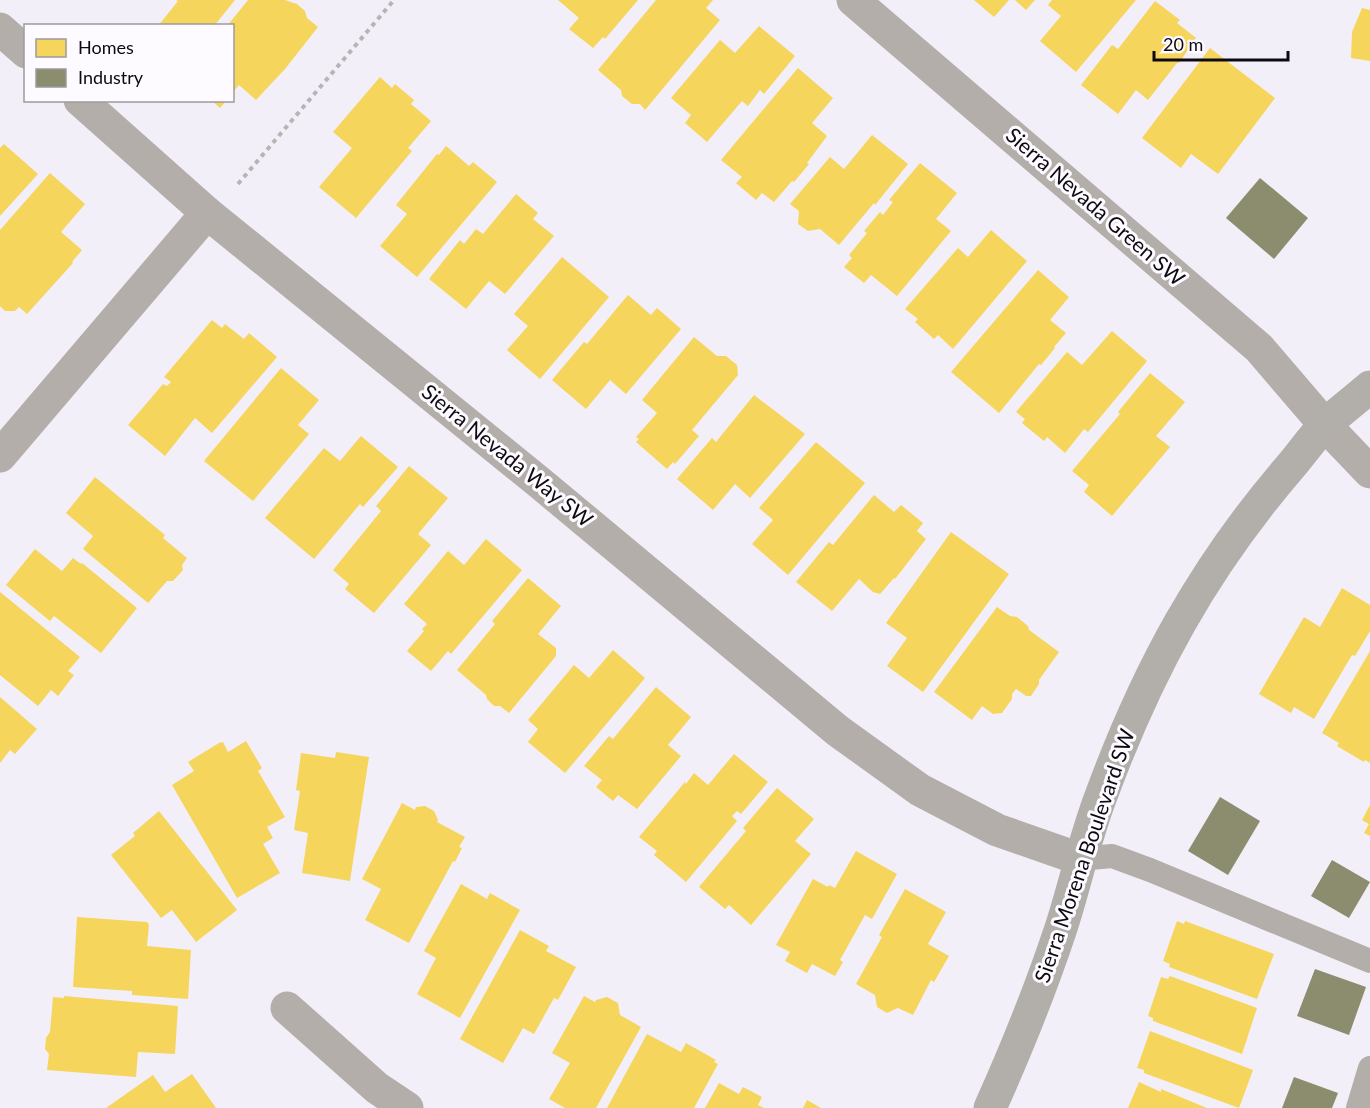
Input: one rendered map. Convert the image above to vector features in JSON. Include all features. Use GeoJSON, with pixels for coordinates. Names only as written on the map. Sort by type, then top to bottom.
{"type":"FeatureCollection","features":[{"type":"Feature","properties":{"kind":"street","name":"Sierra Nevada Green SW"},"geometry":{"type":"LineString","coordinates":[[853,0],[1259,348],[1325,425],[1370,472]]}},
{"type":"Feature","properties":{"kind":"street"},"geometry":{"type":"LineString","coordinates":[[0,29],[24,50]]}},
{"type":"Feature","properties":{"kind":"street","name":"Sierra Nevada Way SW"},"geometry":{"type":"LineString","coordinates":[[83,102],[207,213],[540,483],[838,731],[920,790],[997,830],[1080,859]]}},
{"type":"Feature","properties":{"kind":"street"},"geometry":{"type":"LineString","coordinates":[[0,456],[207,213]]}},
{"type":"Feature","properties":{"kind":"street","name":"Sierra Morena Boulevard SW"},"geometry":{"type":"LineString","coordinates":[[990,1108],[1032,1011],[1061,929],[1080,859],[1101,796],[1132,717],[1166,646],[1197,590],[1253,510],[1325,425],[1370,387]]}},
{"type":"Feature","properties":{"kind":"street"},"geometry":{"type":"LineString","coordinates":[[287,1008],[377,1088],[407,1108]]}},
{"type":"Feature","properties":{"kind":"lane"},"geometry":{"type":"LineString","coordinates":[[1080,859],[1112,856],[1161,874],[1370,962]]}},
{"type":"Feature","properties":{"kind":"lane"},"geometry":{"type":"LineString","coordinates":[[1358,1108],[1370,1068]]}},
{"type":"Feature","properties":{"kind":"path"},"geometry":{"type":"LineString","coordinates":[[238,184],[394,0]]}},
{"type":"Feature","properties":{"kind":"building: Homes"},"geometry":{"type":"Polygon","coordinates":[[[176,0],[235,0],[216,24],[160,24],[178,1],[176,0]]]}},
{"type":"Feature","properties":{"kind":"building: Homes"},"geometry":{"type":"Polygon","coordinates":[[[248,0],[285,0],[297,4],[305,11],[307,18],[318,27],[285,69],[256,100],[239,85],[234,91],[234,24],[229,24],[248,0]]]}},
{"type":"Feature","properties":{"kind":"building: Homes"},"geometry":{"type":"Polygon","coordinates":[[[558,0],[638,0],[605,39],[603,37],[593,48],[569,29],[579,18],[558,0]]]}},
{"type":"Feature","properties":{"kind":"building: Homes"},"geometry":{"type":"Polygon","coordinates":[[[656,0],[713,0],[706,8],[720,20],[645,110],[640,104],[632,104],[622,96],[621,90],[598,70],[656,0]]]}},
{"type":"Feature","properties":{"kind":"building: Homes"},"geometry":{"type":"Polygon","coordinates":[[[974,0],[1009,0],[994,17],[974,0]]]}},
{"type":"Feature","properties":{"kind":"building: Homes"},"geometry":{"type":"Polygon","coordinates":[[[1015,0],[1035,0],[1026,10],[1015,0]]]}},
{"type":"Feature","properties":{"kind":"building: Homes"},"geometry":{"type":"Polygon","coordinates":[[[1052,0],[1136,0],[1076,72],[1040,41],[1061,16],[1048,5],[1052,0]]]}},
{"type":"Feature","properties":{"kind":"building: Homes"},"geometry":{"type":"Polygon","coordinates":[[[1155,1],[1180,20],[1177,23],[1196,38],[1179,63],[1148,100],[1136,90],[1118,114],[1081,85],[1112,45],[1118,49],[1155,1]]]}},
{"type":"Feature","properties":{"kind":"building: Homes"},"geometry":{"type":"Polygon","coordinates":[[[1362,8],[1370,10],[1370,61],[1351,58],[1352,32],[1362,8]]]}},
{"type":"Feature","properties":{"kind":"building: Homes"},"geometry":{"type":"Polygon","coordinates":[[[759,26],[795,56],[764,94],[760,90],[748,106],[742,101],[707,142],[685,123],[691,115],[671,98],[720,40],[735,53],[759,26]]]}},
{"type":"Feature","properties":{"kind":"building: Homes"},"geometry":{"type":"Polygon","coordinates":[[[1210,48],[1275,98],[1218,174],[1191,154],[1181,168],[1142,138],[1210,48]]]}},
{"type":"Feature","properties":{"kind":"building: Homes"},"geometry":{"type":"Polygon","coordinates":[[[798,68],[833,98],[812,123],[827,136],[807,163],[809,164],[774,202],[762,193],[756,200],[736,183],[742,177],[721,160],[798,68]]]}},
{"type":"Feature","properties":{"kind":"building: Homes"},"geometry":{"type":"Polygon","coordinates":[[[380,77],[392,88],[395,84],[414,100],[411,104],[431,121],[408,148],[412,151],[356,218],[319,187],[352,148],[333,132],[380,77]]]}},
{"type":"Feature","properties":{"kind":"building: Homes"},"geometry":{"type":"Polygon","coordinates":[[[213,102],[225,102],[220,108],[213,102]]]}},
{"type":"Feature","properties":{"kind":"building: Homes"},"geometry":{"type":"Polygon","coordinates":[[[872,135],[908,164],[875,205],[874,203],[839,245],[820,229],[808,231],[798,224],[799,211],[790,204],[830,157],[844,169],[872,135]]]}},
{"type":"Feature","properties":{"kind":"building: Homes"},"geometry":{"type":"Polygon","coordinates":[[[4,144],[38,174],[0,216],[0,148],[4,144]]]}},
{"type":"Feature","properties":{"kind":"building: Homes"},"geometry":{"type":"Polygon","coordinates":[[[446,146],[469,166],[473,162],[497,182],[417,277],[380,246],[407,214],[396,205],[446,146]]]}},
{"type":"Feature","properties":{"kind":"building: Homes"},"geometry":{"type":"Polygon","coordinates":[[[920,163],[957,193],[936,219],[951,231],[897,296],[871,275],[864,283],[844,267],[852,258],[849,255],[867,233],[864,231],[880,212],[883,215],[893,202],[889,200],[920,163]]]}},
{"type":"Feature","properties":{"kind":"building: Homes"},"geometry":{"type":"Polygon","coordinates":[[[50,173],[85,204],[61,232],[82,250],[27,314],[19,307],[15,311],[5,311],[0,306],[0,230],[50,173]]]}},
{"type":"Feature","properties":{"kind":"building: Homes"},"geometry":{"type":"Polygon","coordinates":[[[516,194],[538,213],[533,219],[554,236],[505,294],[489,281],[466,309],[429,279],[460,240],[464,244],[476,229],[483,234],[516,194]]]}},
{"type":"Feature","properties":{"kind":"building: Homes"},"geometry":{"type":"Polygon","coordinates":[[[991,230],[1027,261],[953,349],[938,335],[934,339],[915,322],[918,319],[905,309],[958,248],[968,257],[991,230]]]}},
{"type":"Feature","properties":{"kind":"building: Homes"},"geometry":{"type":"Polygon","coordinates":[[[562,257],[609,297],[540,379],[507,350],[528,326],[514,314],[562,257]]]}},
{"type":"Feature","properties":{"kind":"building: Homes"},"geometry":{"type":"Polygon","coordinates":[[[1038,270],[1069,297],[1050,320],[1066,333],[999,413],[951,372],[1038,270]]]}},
{"type":"Feature","properties":{"kind":"building: Homes"},"geometry":{"type":"Polygon","coordinates":[[[628,295],[651,315],[657,308],[681,329],[626,394],[610,380],[586,409],[552,380],[584,342],[587,344],[628,295]]]}},
{"type":"Feature","properties":{"kind":"building: Homes"},"geometry":{"type":"Polygon","coordinates":[[[212,320],[222,328],[225,324],[244,339],[249,333],[277,357],[212,433],[195,418],[165,456],[128,425],[163,384],[167,386],[171,382],[164,377],[212,320]]]}},
{"type":"Feature","properties":{"kind":"building: Homes"},"geometry":{"type":"Polygon","coordinates":[[[1112,331],[1147,361],[1088,432],[1084,429],[1065,453],[1047,437],[1044,441],[1022,423],[1025,419],[1016,412],[1067,352],[1082,365],[1112,331]]]}},
{"type":"Feature","properties":{"kind":"building: Homes"},"geometry":{"type":"Polygon","coordinates":[[[694,337],[717,356],[726,356],[737,365],[738,375],[692,430],[699,436],[675,464],[673,462],[667,469],[636,442],[639,439],[636,437],[657,413],[642,400],[694,337]]]}},
{"type":"Feature","properties":{"kind":"building: Homes"},"geometry":{"type":"Polygon","coordinates":[[[281,368],[319,400],[298,425],[309,434],[253,501],[204,461],[281,368]]]}},
{"type":"Feature","properties":{"kind":"building: Homes"},"geometry":{"type":"Polygon","coordinates":[[[1150,373],[1185,402],[1156,436],[1170,447],[1112,516],[1084,492],[1089,485],[1072,471],[1120,414],[1118,412],[1150,373]]]}},
{"type":"Feature","properties":{"kind":"building: Homes"},"geometry":{"type":"Polygon","coordinates":[[[754,395],[805,434],[750,498],[735,484],[713,510],[677,479],[712,438],[716,442],[754,395]]]}},
{"type":"Feature","properties":{"kind":"building: Homes"},"geometry":{"type":"Polygon","coordinates":[[[361,436],[398,467],[363,507],[360,504],[314,559],[265,518],[324,448],[340,461],[361,436]]]}},
{"type":"Feature","properties":{"kind":"building: Homes"},"geometry":{"type":"Polygon","coordinates":[[[816,442],[865,483],[788,575],[752,544],[773,520],[759,508],[816,442]]]}},
{"type":"Feature","properties":{"kind":"building: Homes"},"geometry":{"type":"Polygon","coordinates":[[[409,466],[448,498],[418,534],[431,545],[374,613],[345,589],[349,584],[333,570],[381,511],[376,506],[409,466]]]}},
{"type":"Feature","properties":{"kind":"building: Homes"},"geometry":{"type":"Polygon","coordinates":[[[95,477],[165,535],[163,538],[187,558],[182,565],[183,570],[173,581],[167,581],[148,603],[83,549],[93,536],[66,513],[95,477]]]}},
{"type":"Feature","properties":{"kind":"building: Homes"},"geometry":{"type":"Polygon","coordinates":[[[874,495],[894,512],[901,505],[923,523],[917,531],[926,539],[895,579],[880,594],[873,592],[859,579],[832,611],[796,582],[829,542],[833,545],[874,495]]]}},
{"type":"Feature","properties":{"kind":"building: Homes"},"geometry":{"type":"Polygon","coordinates":[[[951,532],[1009,574],[923,692],[887,666],[907,638],[886,623],[951,532]]]}},
{"type":"Feature","properties":{"kind":"building: Homes"},"geometry":{"type":"Polygon","coordinates":[[[486,539],[522,570],[451,654],[448,651],[431,671],[407,651],[427,624],[404,604],[448,551],[464,565],[486,539]]]}},
{"type":"Feature","properties":{"kind":"building: Homes"},"geometry":{"type":"Polygon","coordinates":[[[35,549],[62,571],[73,558],[82,563],[137,608],[101,653],[54,616],[50,621],[6,585],[35,549]]]}},
{"type":"Feature","properties":{"kind":"building: Homes"},"geometry":{"type":"Polygon","coordinates":[[[528,578],[561,606],[538,634],[556,648],[556,656],[509,713],[500,706],[494,706],[486,695],[457,670],[495,624],[492,621],[528,578]]]}},
{"type":"Feature","properties":{"kind":"building: Homes"},"geometry":{"type":"Polygon","coordinates":[[[1342,588],[1370,605],[1370,631],[1355,656],[1352,655],[1314,719],[1294,707],[1291,713],[1259,694],[1304,617],[1320,627],[1342,588]]]}},
{"type":"Feature","properties":{"kind":"building: Homes"},"geometry":{"type":"Polygon","coordinates":[[[0,592],[80,657],[68,671],[74,675],[58,696],[51,690],[38,706],[0,675],[0,592]]]}},
{"type":"Feature","properties":{"kind":"building: Homes"},"geometry":{"type":"Polygon","coordinates":[[[997,607],[1010,616],[1017,617],[1028,626],[1029,630],[1059,652],[1039,680],[1031,696],[1026,696],[1016,689],[1002,713],[993,714],[982,706],[972,720],[934,692],[997,607]]]}},
{"type":"Feature","properties":{"kind":"building: Homes"},"geometry":{"type":"Polygon","coordinates":[[[613,650],[645,678],[565,773],[528,742],[538,729],[528,720],[574,665],[589,678],[613,650]]]}},
{"type":"Feature","properties":{"kind":"building: Homes"},"geometry":{"type":"Polygon","coordinates":[[[1370,651],[1370,763],[1365,760],[1364,762],[1337,746],[1339,743],[1322,733],[1370,651]]]}},
{"type":"Feature","properties":{"kind":"building: Homes"},"geometry":{"type":"Polygon","coordinates":[[[656,687],[691,717],[668,745],[681,756],[637,809],[618,795],[613,801],[596,787],[602,780],[584,766],[609,736],[613,739],[656,687]]]}},
{"type":"Feature","properties":{"kind":"building: Homes"},"geometry":{"type":"Polygon","coordinates":[[[0,697],[37,729],[15,754],[10,750],[0,763],[0,697]]]}},
{"type":"Feature","properties":{"kind":"building: Homes"},"geometry":{"type":"Polygon","coordinates":[[[246,741],[262,768],[258,771],[285,817],[267,827],[273,838],[263,844],[280,873],[237,898],[172,785],[194,771],[188,762],[219,743],[223,742],[228,752],[246,741]]]}},
{"type":"Feature","properties":{"kind":"building: Homes"},"geometry":{"type":"Polygon","coordinates":[[[336,752],[369,757],[350,881],[302,873],[308,833],[294,830],[300,791],[296,790],[301,753],[335,758],[336,752]]]}},
{"type":"Feature","properties":{"kind":"building: Homes"},"geometry":{"type":"Polygon","coordinates":[[[734,754],[768,782],[741,814],[737,811],[732,816],[737,821],[686,882],[654,855],[657,851],[639,837],[694,773],[708,785],[734,754]]]}},
{"type":"Feature","properties":{"kind":"building: Homes"},"geometry":{"type":"Polygon","coordinates":[[[777,788],[814,819],[795,841],[811,854],[751,925],[729,905],[725,909],[699,887],[746,831],[743,828],[777,788]]]}},
{"type":"Feature","properties":{"kind":"building: Homes"},"geometry":{"type":"Polygon","coordinates":[[[402,803],[415,810],[416,807],[425,806],[434,811],[437,822],[465,837],[459,847],[462,848],[455,862],[453,861],[409,943],[365,920],[381,889],[362,879],[402,803]]]}},
{"type":"Feature","properties":{"kind":"building: Homes"},"geometry":{"type":"Polygon","coordinates":[[[1370,805],[1370,836],[1364,833],[1369,824],[1362,820],[1370,805]]]}},
{"type":"Feature","properties":{"kind":"building: Homes"},"geometry":{"type":"Polygon","coordinates":[[[159,811],[237,910],[196,942],[172,910],[161,918],[111,855],[135,836],[133,833],[159,811]]]}},
{"type":"Feature","properties":{"kind":"building: Homes"},"geometry":{"type":"Polygon","coordinates":[[[856,851],[897,874],[872,919],[865,915],[840,960],[843,962],[835,976],[812,964],[807,973],[785,961],[790,952],[776,945],[813,879],[835,888],[856,851]]]}},
{"type":"Feature","properties":{"kind":"building: Homes"},"geometry":{"type":"Polygon","coordinates":[[[461,884],[487,899],[490,893],[520,910],[460,1018],[417,994],[436,958],[424,951],[461,884]]]}},
{"type":"Feature","properties":{"kind":"building: Homes"},"geometry":{"type":"Polygon","coordinates":[[[905,889],[946,912],[928,944],[949,956],[934,982],[931,980],[913,1015],[898,1008],[887,1013],[877,1007],[875,995],[856,984],[882,937],[879,935],[905,889]]]}},
{"type":"Feature","properties":{"kind":"building: Homes"},"geometry":{"type":"Polygon","coordinates":[[[77,917],[147,922],[149,925],[147,946],[191,950],[188,999],[132,995],[132,991],[73,987],[77,917]]]}},
{"type":"Feature","properties":{"kind":"building: Homes"},"geometry":{"type":"Polygon","coordinates":[[[1177,921],[1184,924],[1185,921],[1274,954],[1257,999],[1169,967],[1170,964],[1163,961],[1177,921]]]}},
{"type":"Feature","properties":{"kind":"building: Homes"},"geometry":{"type":"Polygon","coordinates":[[[520,930],[549,946],[546,951],[576,967],[558,1000],[554,998],[534,1034],[523,1028],[503,1063],[460,1039],[520,930]]]}},
{"type":"Feature","properties":{"kind":"building: Homes"},"geometry":{"type":"Polygon","coordinates":[[[1170,976],[1257,1008],[1242,1054],[1153,1021],[1153,1018],[1148,1016],[1161,977],[1168,979],[1170,976]]]}},
{"type":"Feature","properties":{"kind":"building: Homes"},"geometry":{"type":"Polygon","coordinates":[[[64,996],[178,1006],[175,1054],[138,1052],[136,1077],[47,1070],[49,1054],[45,1049],[46,1038],[50,1032],[53,997],[64,998],[64,996]]]}},
{"type":"Feature","properties":{"kind":"building: Homes"},"geometry":{"type":"Polygon","coordinates":[[[584,996],[595,1002],[607,997],[618,1003],[620,1015],[641,1027],[596,1108],[565,1108],[549,1099],[570,1063],[552,1053],[584,996]]]}},
{"type":"Feature","properties":{"kind":"building: Homes"},"geometry":{"type":"Polygon","coordinates":[[[1150,1031],[1253,1070],[1239,1108],[1144,1073],[1144,1070],[1137,1068],[1150,1031]]]}},
{"type":"Feature","properties":{"kind":"building: Homes"},"geometry":{"type":"Polygon","coordinates":[[[647,1034],[681,1052],[686,1043],[716,1060],[714,1062],[718,1064],[694,1108],[607,1108],[647,1034]]]}},
{"type":"Feature","properties":{"kind":"building: Homes"},"geometry":{"type":"Polygon","coordinates":[[[192,1074],[216,1108],[106,1108],[153,1075],[165,1092],[192,1074]]]}},
{"type":"Feature","properties":{"kind":"building: Homes"},"geometry":{"type":"Polygon","coordinates":[[[1139,1082],[1161,1092],[1161,1089],[1207,1108],[1128,1108],[1139,1082]]]}},
{"type":"Feature","properties":{"kind":"building: Homes"},"geometry":{"type":"Polygon","coordinates":[[[719,1083],[739,1094],[743,1087],[762,1097],[758,1105],[764,1108],[705,1108],[719,1083]]]}},
{"type":"Feature","properties":{"kind":"building: Homes"},"geometry":{"type":"Polygon","coordinates":[[[807,1100],[821,1108],[803,1108],[807,1100]]]}},
{"type":"Feature","properties":{"kind":"building: Industry"},"geometry":{"type":"Polygon","coordinates":[[[1260,178],[1308,218],[1274,259],[1226,218],[1260,178]]]}},
{"type":"Feature","properties":{"kind":"building: Industry"},"geometry":{"type":"Polygon","coordinates":[[[1220,797],[1260,821],[1228,875],[1188,851],[1220,797]]]}},
{"type":"Feature","properties":{"kind":"building: Industry"},"geometry":{"type":"Polygon","coordinates":[[[1332,860],[1370,882],[1349,918],[1311,896],[1332,860]]]}},
{"type":"Feature","properties":{"kind":"building: Industry"},"geometry":{"type":"Polygon","coordinates":[[[1315,969],[1366,987],[1349,1035],[1297,1016],[1315,969]]]}},
{"type":"Feature","properties":{"kind":"building: Industry"},"geometry":{"type":"Polygon","coordinates":[[[1294,1077],[1338,1093],[1332,1108],[1282,1108],[1294,1077]]]}}]}
